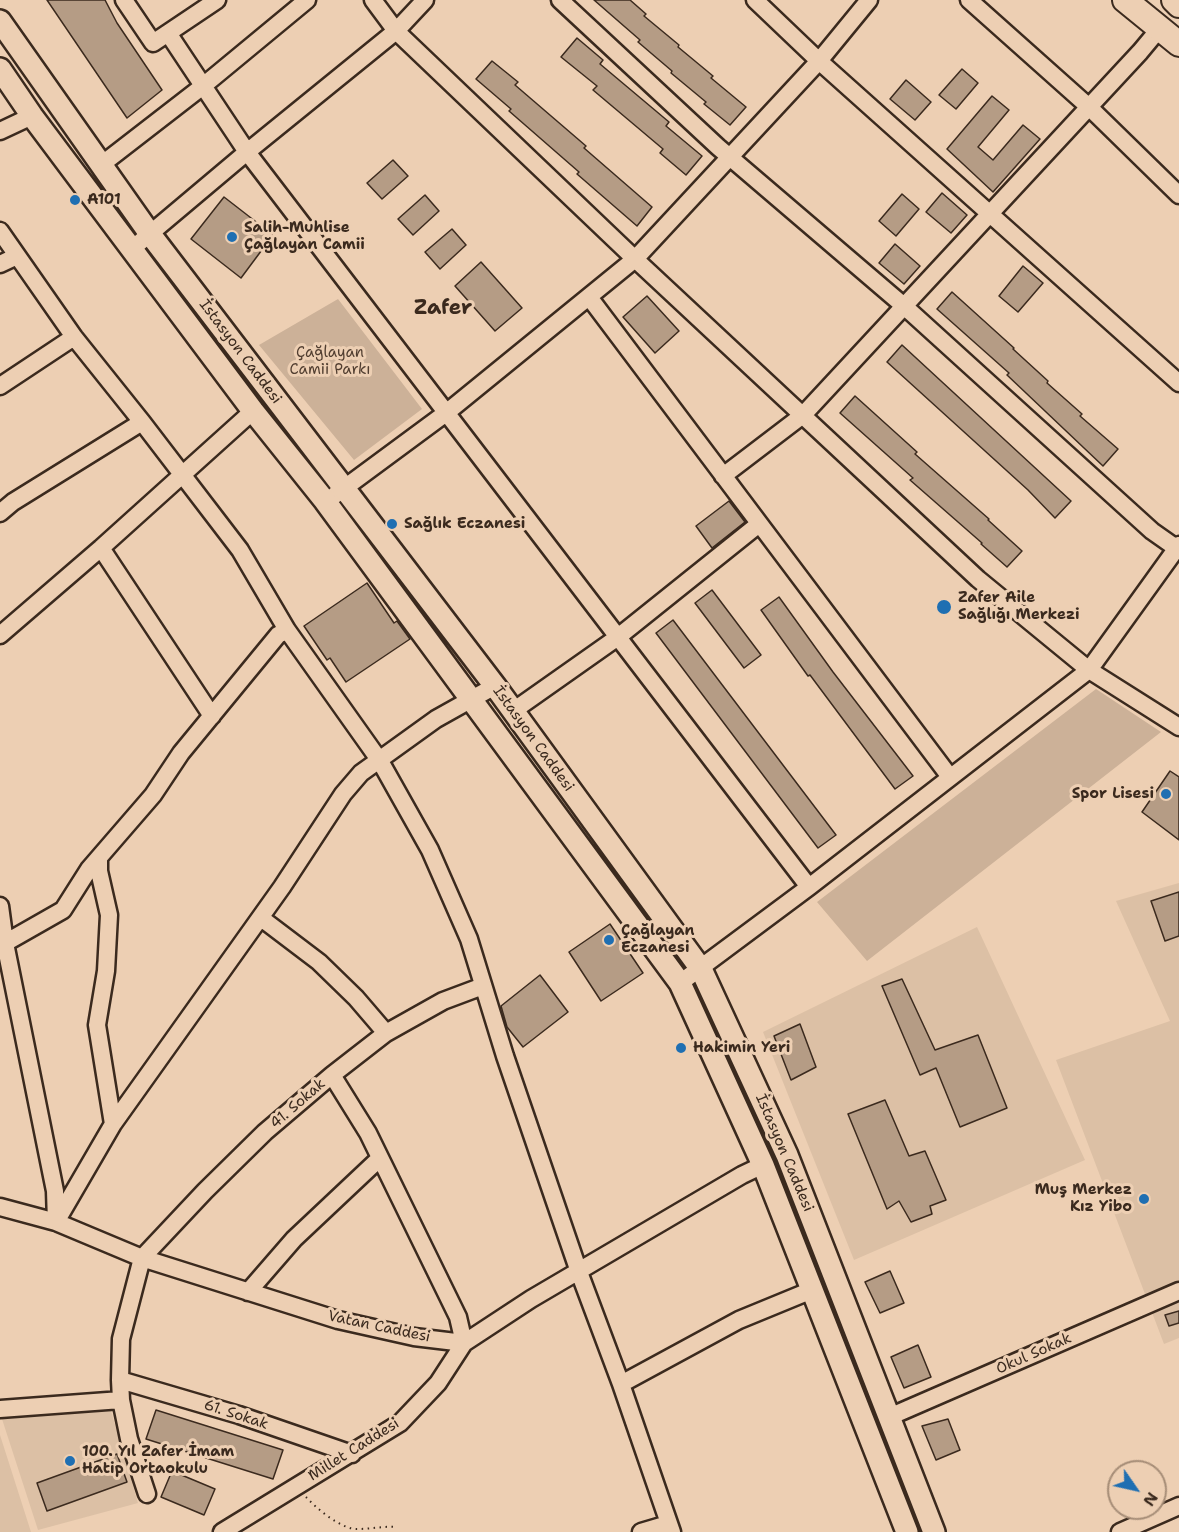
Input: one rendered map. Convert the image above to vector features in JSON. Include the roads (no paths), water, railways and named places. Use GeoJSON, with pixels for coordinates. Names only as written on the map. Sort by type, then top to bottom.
{"type":"FeatureCollection","features":[{"type":"Feature","properties":{"kind":"highway"},"geometry":{"type":"LineString","coordinates":[[1125,0],[1179,44]]}},
{"type":"Feature","properties":{"kind":"highway"},"geometry":{"type":"LineString","coordinates":[[1174,0],[1179,5]]}},
{"type":"Feature","properties":{"kind":"main road","name":"İstasyon Caddesi"},"geometry":{"type":"LineString","coordinates":[[0,21],[150,234],[495,686],[701,969],[787,1155],[934,1532]]}},
{"type":"Feature","properties":{"kind":"main road","name":"İstasyon Caddesi"},"geometry":{"type":"LineString","coordinates":[[0,69],[32,116],[134,248],[253,411],[325,501],[680,983],[763,1165],[907,1532]]}},
{"type":"Feature","properties":{"kind":"street"},"geometry":{"type":"LineString","coordinates":[[124,0],[153,43],[217,0]]}},
{"type":"Feature","properties":{"kind":"street"},"geometry":{"type":"LineString","coordinates":[[101,165],[203,86],[307,0]]}},
{"type":"Feature","properties":{"kind":"street"},"geometry":{"type":"LineString","coordinates":[[373,0],[396,31],[635,259],[978,579],[1089,669],[1179,727]]}},
{"type":"Feature","properties":{"kind":"street"},"geometry":{"type":"LineString","coordinates":[[134,248],[247,152],[396,31],[425,0]]}},
{"type":"Feature","properties":{"kind":"street"},"geometry":{"type":"LineString","coordinates":[[560,0],[730,156],[903,306],[1152,531],[1178,548],[1089,669],[809,887],[680,983]]}},
{"type":"Feature","properties":{"kind":"street"},"geometry":{"type":"LineString","coordinates":[[755,0],[1179,383]]}},
{"type":"Feature","properties":{"kind":"street"},"geometry":{"type":"LineString","coordinates":[[325,501],[345,489],[446,413],[635,259],[819,60],[869,0]]}},
{"type":"Feature","properties":{"kind":"street"},"geometry":{"type":"LineString","coordinates":[[969,0],[1089,107],[1179,195]]}},
{"type":"Feature","properties":{"kind":"street"},"geometry":{"type":"LineString","coordinates":[[723,476],[803,415],[1160,28]]}},
{"type":"Feature","properties":{"kind":"street"},"geometry":{"type":"LineString","coordinates":[[168,33],[247,152],[809,887]]}},
{"type":"Feature","properties":{"kind":"street"},"geometry":{"type":"LineString","coordinates":[[0,131],[32,116]]}},
{"type":"Feature","properties":{"kind":"street"},"geometry":{"type":"LineString","coordinates":[[0,231],[74,337],[240,550],[287,630],[380,761],[430,850],[469,939],[579,1272],[621,1384],[670,1529],[641,1532]]}},
{"type":"Feature","properties":{"kind":"street"},"geometry":{"type":"LineString","coordinates":[[0,264],[17,256]]}},
{"type":"Feature","properties":{"kind":"street"},"geometry":{"type":"LineString","coordinates":[[589,297],[950,777]]}},
{"type":"Feature","properties":{"kind":"street"},"geometry":{"type":"LineString","coordinates":[[0,386],[74,337]]}},
{"type":"Feature","properties":{"kind":"street"},"geometry":{"type":"LineString","coordinates":[[0,635],[101,548],[253,411]]}},
{"type":"Feature","properties":{"kind":"street"},"geometry":{"type":"LineString","coordinates":[[0,513],[71,465],[142,422]]}},
{"type":"Feature","properties":{"kind":"street"},"geometry":{"type":"LineString","coordinates":[[513,711],[618,637],[759,524]]}},
{"type":"Feature","properties":{"kind":"street"},"geometry":{"type":"LineString","coordinates":[[101,548],[212,716]]}},
{"type":"Feature","properties":{"kind":"street"},"geometry":{"type":"LineString","coordinates":[[5,944],[63,909],[89,869],[153,795],[181,753],[278,635],[287,630]]}},
{"type":"Feature","properties":{"kind":"street"},"geometry":{"type":"LineString","coordinates":[[56,1222],[113,1124],[261,918],[343,794],[361,774],[436,719],[495,686]]}},
{"type":"Feature","properties":{"kind":"street"},"geometry":{"type":"LineString","coordinates":[[99,858],[99,871],[109,915],[106,971],[97,1025],[113,1124]]}},
{"type":"Feature","properties":{"kind":"street"},"geometry":{"type":"LineString","coordinates":[[0,906],[5,944],[55,1191],[56,1222]]}},
{"type":"Feature","properties":{"kind":"street"},"geometry":{"type":"LineString","coordinates":[[261,918],[319,962],[386,1032]]}},
{"type":"Feature","properties":{"kind":"street","name":"41. Sokak"},"geometry":{"type":"LineString","coordinates":[[142,1258],[265,1132],[332,1075],[386,1032],[443,1001],[483,986]]}},
{"type":"Feature","properties":{"kind":"street"},"geometry":{"type":"LineString","coordinates":[[332,1075],[368,1133],[458,1317],[464,1343],[531,1299],[741,1175],[763,1165]]}},
{"type":"Feature","properties":{"kind":"street"},"geometry":{"type":"LineString","coordinates":[[248,1292],[294,1239],[380,1158]]}},
{"type":"Feature","properties":{"kind":"street","name":"Vatan Caddesi"},"geometry":{"type":"LineString","coordinates":[[0,1207],[56,1222],[142,1258],[338,1320],[414,1337],[464,1343]]}},
{"type":"Feature","properties":{"kind":"street"},"geometry":{"type":"LineString","coordinates":[[142,1258],[121,1340],[120,1380],[121,1400],[129,1439],[147,1494]]}},
{"type":"Feature","properties":{"kind":"street"},"geometry":{"type":"LineString","coordinates":[[621,1384],[739,1320],[812,1290]]}},
{"type":"Feature","properties":{"kind":"street","name":"Okul Sokak"},"geometry":{"type":"LineString","coordinates":[[889,1418],[1179,1291]]}},
{"type":"Feature","properties":{"kind":"street","name":"Millet Caddesi"},"geometry":{"type":"LineString","coordinates":[[222,1532],[400,1423],[438,1383],[464,1343]]}},
{"type":"Feature","properties":{"kind":"street","name":"61. Sokak"},"geometry":{"type":"LineString","coordinates":[[120,1380],[239,1415],[352,1454]]}},
{"type":"Feature","properties":{"kind":"street"},"geometry":{"type":"LineString","coordinates":[[0,1409],[121,1400]]}},
{"type":"Feature","properties":{"kind":"street"},"geometry":{"type":"LineString","coordinates":[[1120,1532],[1179,1506]]}},
{"type":"Feature","properties":{"kind":"place","name":"A101"},"geometry":{"type":"Point","coordinates":[75,200]}},
{"type":"Feature","properties":{"kind":"place","name":"Salih-Muhlise Çağlayan Camii"},"geometry":{"type":"Point","coordinates":[232,237]}},
{"type":"Feature","properties":{"kind":"place","name":"Sağlık Eczanesi"},"geometry":{"type":"Point","coordinates":[392,524]}},
{"type":"Feature","properties":{"kind":"place","name":"Zafer Aile Sağlığı Merkezi"},"geometry":{"type":"Point","coordinates":[944,607]}},
{"type":"Feature","properties":{"kind":"place","name":"Spor Lisesi"},"geometry":{"type":"Point","coordinates":[1166,794]}},
{"type":"Feature","properties":{"kind":"place","name":"Çağlayan Eczanesi"},"geometry":{"type":"Point","coordinates":[609,940]}},
{"type":"Feature","properties":{"kind":"place","name":"Hakimin Yeri"},"geometry":{"type":"Point","coordinates":[681,1048]}},
{"type":"Feature","properties":{"kind":"place","name":"Muş Merkez Kız Yibo"},"geometry":{"type":"Point","coordinates":[1144,1199]}},
{"type":"Feature","properties":{"kind":"place","name":"100. Yıl Zafer İmam Hatip Ortaokulu"},"geometry":{"type":"Point","coordinates":[70,1461]}},
{"type":"Feature","properties":{"kind":"district","name":"Zafer"},"geometry":{"type":"Point","coordinates":[443,309]}},
{"type":"Feature","properties":{"kind":"park label","name":"Çağlayan Camii Parkı"},"geometry":{"type":"Point","coordinates":[330,362]}}]}
